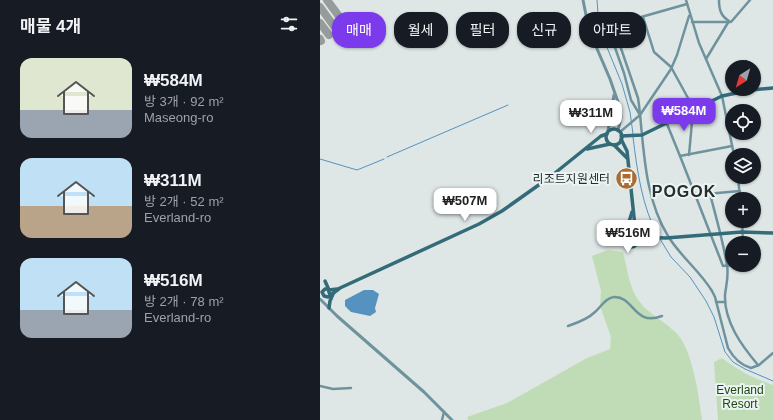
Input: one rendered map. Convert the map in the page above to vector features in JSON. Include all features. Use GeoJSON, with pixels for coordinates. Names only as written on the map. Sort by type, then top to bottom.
{"type":"FeatureCollection","features":[{"type":"Feature","properties":{"kind":"main road"},"geometry":{"type":"LineString","coordinates":[[761,89],[773,88]]}},
{"type":"Feature","properties":{"kind":"main road"},"geometry":{"type":"LineString","coordinates":[[621,137],[641,135],[725,95]]}},
{"type":"Feature","properties":{"kind":"main road"},"geometry":{"type":"LineString","coordinates":[[321,295],[327,297],[340,288],[479,224],[502,211],[550,177],[601,136],[613,129],[619,131],[625,145],[637,244]]}},
{"type":"Feature","properties":{"kind":"main road"},"geometry":{"type":"LineString","coordinates":[[608,132],[607,140],[627,158]]}},
{"type":"Feature","properties":{"kind":"main road"},"geometry":{"type":"LineString","coordinates":[[586,149],[620,142],[621,137]]}},
{"type":"Feature","properties":{"kind":"main road"},"geometry":{"type":"LineString","coordinates":[[633,209],[624,242],[628,246],[633,247],[637,244],[649,241],[652,238]]}},
{"type":"Feature","properties":{"kind":"main road"},"geometry":{"type":"LineString","coordinates":[[625,235],[632,233],[637,236],[667,238],[742,232],[773,233]]}},
{"type":"Feature","properties":{"kind":"main road"},"geometry":{"type":"LineString","coordinates":[[325,281],[332,287],[340,288]]}},
{"type":"Feature","properties":{"kind":"main road"},"geometry":{"type":"LineString","coordinates":[[325,281],[330,295]]}},
{"type":"Feature","properties":{"kind":"main road"},"geometry":{"type":"LineString","coordinates":[[321,295],[325,281]]}},
{"type":"Feature","properties":{"kind":"main road"},"geometry":{"type":"LineString","coordinates":[[321,295],[325,289],[329,290],[340,288]]}},
{"type":"Feature","properties":{"kind":"main road"},"geometry":{"type":"LineString","coordinates":[[330,308],[331,297],[340,288]]}},
{"type":"Feature","properties":{"kind":"street"},"geometry":{"type":"LineString","coordinates":[[583,0],[589,30],[610,79],[621,117],[619,131]]}},
{"type":"Feature","properties":{"kind":"street"},"geometry":{"type":"LineString","coordinates":[[680,156],[732,146],[722,96],[706,60],[692,22],[686,0]]}},
{"type":"Feature","properties":{"kind":"street"},"geometry":{"type":"LineString","coordinates":[[719,0],[720,11],[723,17],[729,22]]}},
{"type":"Feature","properties":{"kind":"street"},"geometry":{"type":"LineString","coordinates":[[692,22],[729,22],[734,20],[750,0]]}},
{"type":"Feature","properties":{"kind":"street"},"geometry":{"type":"LineString","coordinates":[[646,16],[687,4]]}},
{"type":"Feature","properties":{"kind":"street"},"geometry":{"type":"LineString","coordinates":[[619,131],[640,114],[671,67],[677,55],[690,15]]}},
{"type":"Feature","properties":{"kind":"street"},"geometry":{"type":"LineString","coordinates":[[706,60],[729,22]]}},
{"type":"Feature","properties":{"kind":"street"},"geometry":{"type":"LineString","coordinates":[[646,24],[654,52],[671,67],[693,110],[689,155]]}},
{"type":"Feature","properties":{"kind":"street"},"geometry":{"type":"LineString","coordinates":[[614,48],[624,73],[631,100],[640,114]]}},
{"type":"Feature","properties":{"kind":"street"},"geometry":{"type":"LineString","coordinates":[[621,48],[638,98],[641,135],[648,184],[658,218],[667,238],[710,287],[716,302],[728,348],[731,353],[742,364],[751,368],[758,365],[773,354]]}},
{"type":"Feature","properties":{"kind":"street"},"geometry":{"type":"LineString","coordinates":[[608,132],[614,95]]}},
{"type":"Feature","properties":{"kind":"street"},"geometry":{"type":"LineString","coordinates":[[666,124],[723,266],[725,266]]}},
{"type":"Feature","properties":{"kind":"street"},"geometry":{"type":"LineString","coordinates":[[695,195],[740,191],[739,184]]}},
{"type":"Feature","properties":{"kind":"street"},"geometry":{"type":"LineString","coordinates":[[710,194],[725,257]]}},
{"type":"Feature","properties":{"kind":"street"},"geometry":{"type":"LineString","coordinates":[[742,228],[742,236]]}},
{"type":"Feature","properties":{"kind":"street"},"geometry":{"type":"LineString","coordinates":[[727,272],[725,302],[727,315],[743,346],[758,365]]}},
{"type":"Feature","properties":{"kind":"street"},"geometry":{"type":"LineString","coordinates":[[321,295],[330,308],[424,392],[452,420]]}},
{"type":"Feature","properties":{"kind":"street"},"geometry":{"type":"LineString","coordinates":[[330,295],[328,303],[330,308]]}},
{"type":"Feature","properties":{"kind":"street"},"geometry":{"type":"LineString","coordinates":[[568,326],[589,317],[610,298],[616,297],[624,300],[644,318],[653,319],[662,316]]}},
{"type":"Feature","properties":{"kind":"street"},"geometry":{"type":"LineString","coordinates":[[716,302],[725,302]]}},
{"type":"Feature","properties":{"kind":"street"},"geometry":{"type":"LineString","coordinates":[[320,386],[333,389],[351,388]]}},
{"type":"Feature","properties":{"kind":"street"},"geometry":{"type":"LineString","coordinates":[[442,420],[444,411]]}},
{"type":"Feature","properties":{"kind":"green space"},"geometry":{"type":"Polygon","coordinates":[[[608,250],[623,252],[631,284],[639,301],[643,306],[674,330],[688,352],[702,420],[468,420],[467,417],[507,403],[587,358],[610,349],[611,337],[600,306],[601,291],[592,256],[608,250]]]}},
{"type":"Feature","properties":{"kind":"green space","name":"Everland Resort"},"geometry":{"type":"Polygon","coordinates":[[[722,358],[746,374],[773,385],[773,420],[718,420],[714,362],[722,358]]]}},
{"type":"Feature","properties":{"kind":"water"},"geometry":{"type":"Polygon","coordinates":[[[364,290],[373,290],[379,294],[375,308],[376,312],[370,316],[351,312],[345,306],[345,300],[364,290]]]}},
{"type":"Feature","properties":{"kind":"waterway"},"geometry":{"type":"LineString","coordinates":[[597,0],[599,28],[622,84],[630,112],[633,134]]}},
{"type":"Feature","properties":{"kind":"waterway"},"geometry":{"type":"LineString","coordinates":[[387,157],[508,105]]}},
{"type":"Feature","properties":{"kind":"waterway"},"geometry":{"type":"LineString","coordinates":[[633,137],[638,175],[644,201],[652,225],[658,236]]}},
{"type":"Feature","properties":{"kind":"waterway"},"geometry":{"type":"LineString","coordinates":[[320,159],[357,170],[384,159]]}},
{"type":"Feature","properties":{"kind":"waterway"},"geometry":{"type":"LineString","coordinates":[[660,239],[671,257],[690,277],[706,301],[714,317],[725,352],[733,362],[773,381]]}},
{"type":"Feature","properties":{"kind":"taxiway"},"geometry":{"type":"LineString","coordinates":[[327,0],[336,12]]}},
{"type":"Feature","properties":{"kind":"taxiway"},"geometry":{"type":"LineString","coordinates":[[320,7],[332,24]]}},
{"type":"Feature","properties":{"kind":"taxiway"},"geometry":{"type":"LineString","coordinates":[[320,23],[329,35]]}},
{"type":"Feature","properties":{"kind":"place","name":"리조트지원센터"},"geometry":{"type":"Point","coordinates":[626,179]}},
{"type":"Feature","properties":{"kind":"district","name":"POGOK"},"geometry":{"type":"Point","coordinates":[684,191]}}]}
